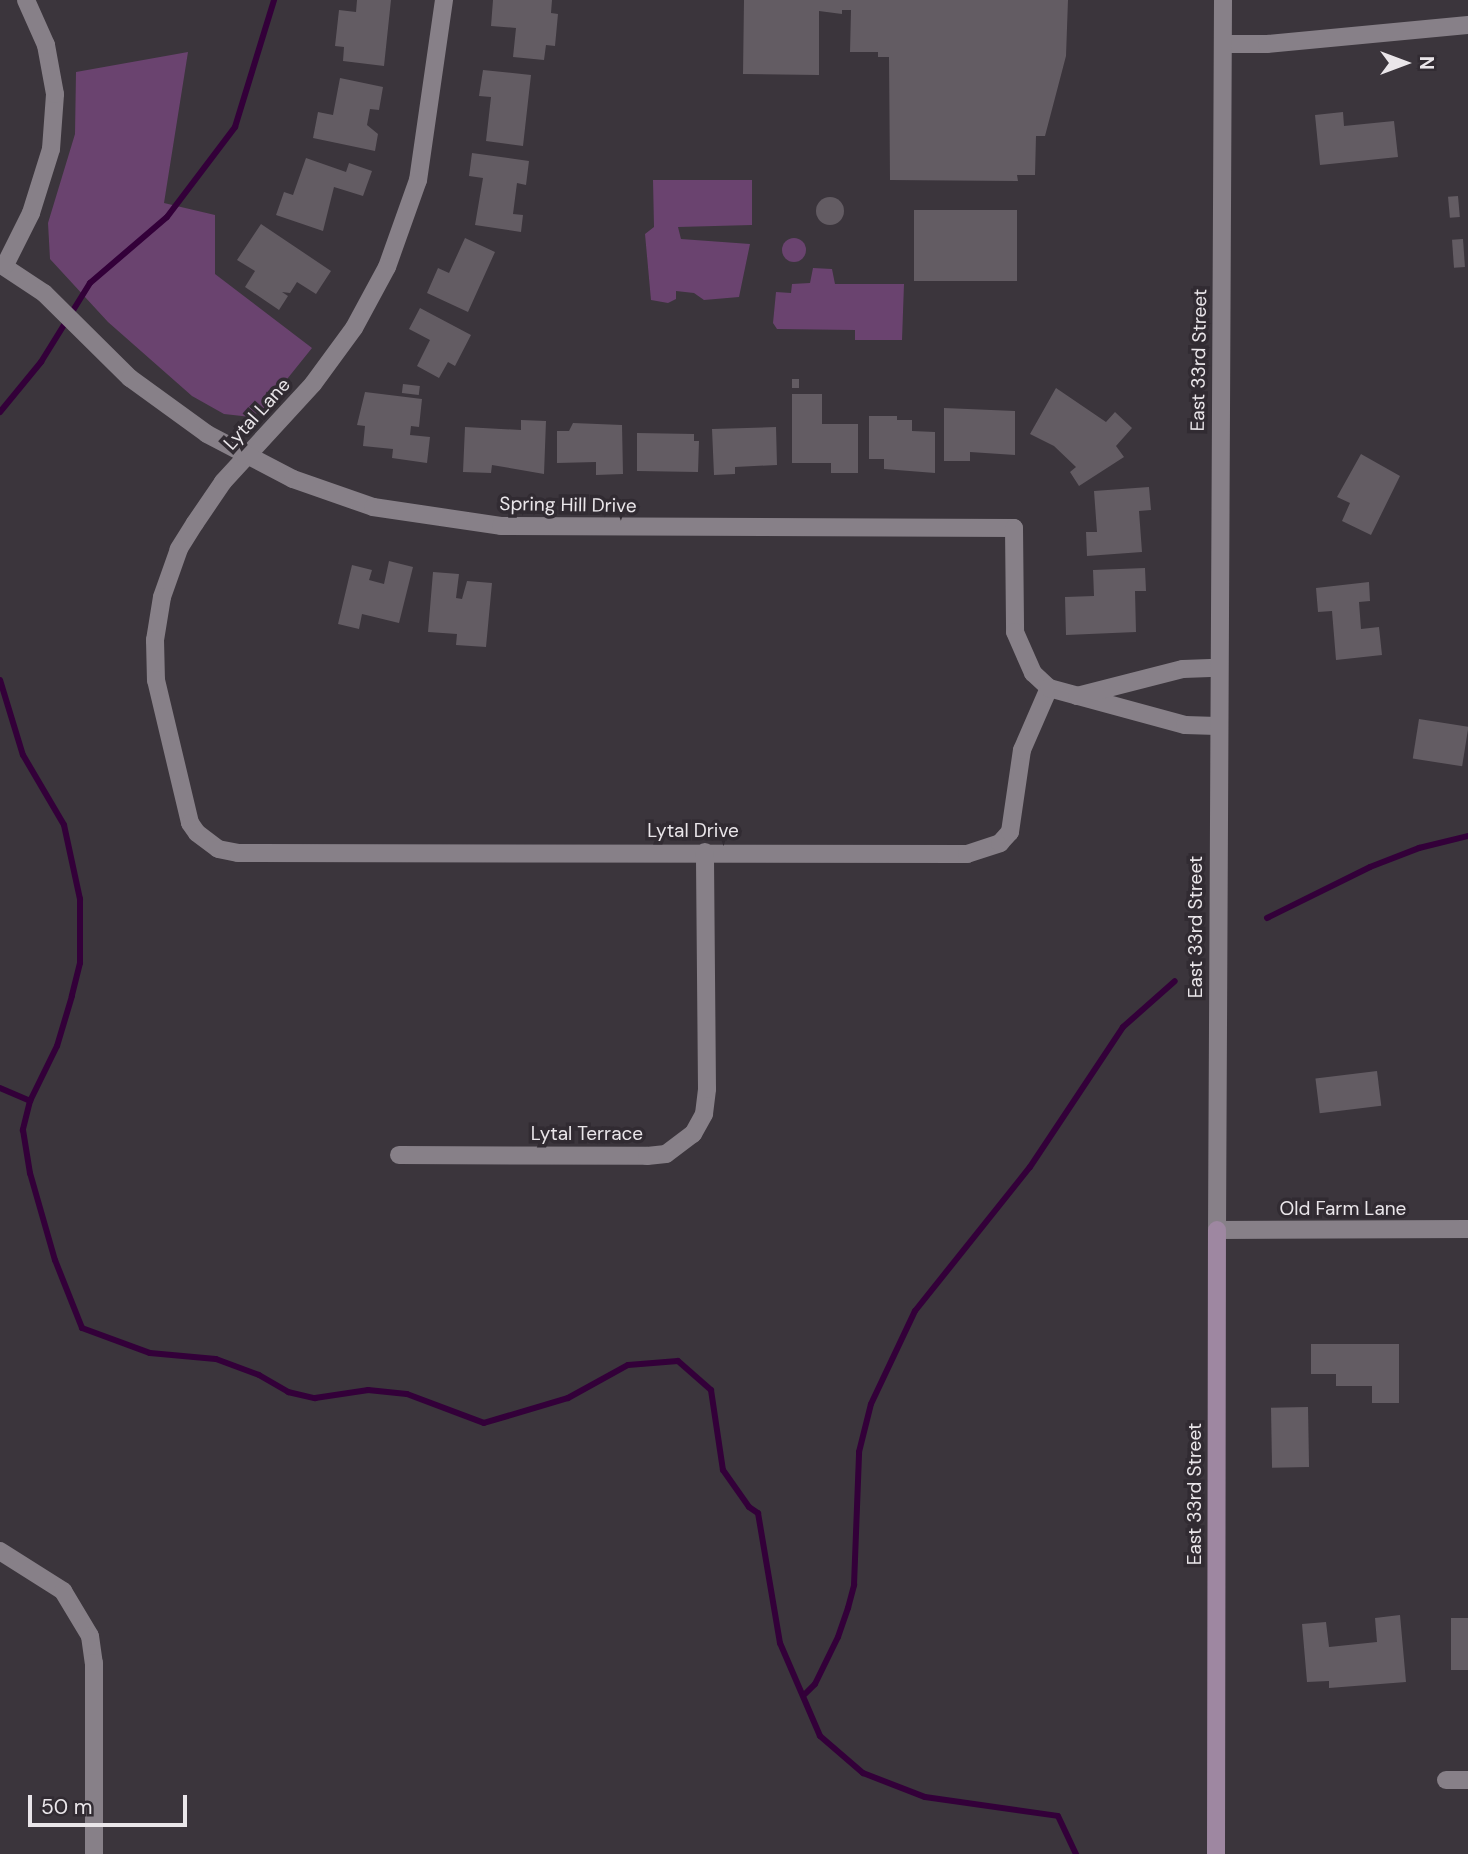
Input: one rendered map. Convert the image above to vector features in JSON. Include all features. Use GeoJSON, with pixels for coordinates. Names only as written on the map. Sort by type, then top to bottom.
{"type":"FeatureCollection","features":[{"type":"Feature","properties":{"kind":"main road","name":"East 33rd Street"},"geometry":{"type":"LineString","coordinates":[[1216,1854],[1217,1230]]}},
{"type":"Feature","properties":{"kind":"street"},"geometry":{"type":"LineString","coordinates":[[3,265],[31,212],[51,149],[55,94],[47,45],[26,0]]}},
{"type":"Feature","properties":{"kind":"street","name":"Lytal Lane"},"geometry":{"type":"LineString","coordinates":[[218,849],[190,823],[156,680],[155,640],[162,597],[179,549],[223,482],[313,384],[354,328],[387,267],[418,180],[444,0]]}},
{"type":"Feature","properties":{"kind":"street","name":"East 33rd Street"},"geometry":{"type":"LineString","coordinates":[[1217,1230],[1217,668],[1223,0]]}},
{"type":"Feature","properties":{"kind":"street"},"geometry":{"type":"LineString","coordinates":[[1223,44],[1267,44],[1468,25]]}},
{"type":"Feature","properties":{"kind":"street","name":"Spring Hill Drive"},"geometry":{"type":"LineString","coordinates":[[3,265],[44,293],[130,378],[207,434],[293,479],[373,507],[444,521],[501,526],[1014,528],[1015,632],[1032,673],[1049,688]]}},
{"type":"Feature","properties":{"kind":"street"},"geometry":{"type":"LineString","coordinates":[[1077,696],[1183,669],[1217,668]]}},
{"type":"Feature","properties":{"kind":"street"},"geometry":{"type":"LineString","coordinates":[[1049,688],[1185,725],[1217,726]]}},
{"type":"Feature","properties":{"kind":"street","name":"Lytal Drive"},"geometry":{"type":"LineString","coordinates":[[218,849],[967,854],[993,847],[1013,823],[1014,780],[1022,750],[1049,688]]}},
{"type":"Feature","properties":{"kind":"street","name":"Lytal Terrace"},"geometry":{"type":"LineString","coordinates":[[400,1155],[647,1156],[666,1154],[693,1134],[704,1114],[707,1089],[705,852]]}},
{"type":"Feature","properties":{"kind":"street","name":"Old Farm Lane"},"geometry":{"type":"LineString","coordinates":[[1217,1230],[1468,1229]]}},
{"type":"Feature","properties":{"kind":"street"},"geometry":{"type":"LineString","coordinates":[[0,1551],[47,1579],[76,1606],[90,1636],[94,1663],[94,1854]]}},
{"type":"Feature","properties":{"kind":"street"},"geometry":{"type":"LineString","coordinates":[[1446,1780],[1468,1780]]}},
{"type":"Feature","properties":{"kind":"shaded area"},"geometry":{"type":"Polygon","coordinates":[[[188,52],[164,203],[215,215],[215,274],[312,348],[263,409],[251,417],[224,414],[192,396],[108,322],[50,259],[48,223],[75,134],[76,72],[188,52]]]}},
{"type":"Feature","properties":{"kind":"shaded area"},"geometry":{"type":"Polygon","coordinates":[[[653,180],[752,180],[752,225],[678,227],[681,239],[750,244],[739,297],[704,300],[694,293],[676,291],[676,299],[668,303],[651,300],[645,234],[654,227],[653,180]]]}},
{"type":"Feature","properties":{"kind":"shaded area"},"geometry":{"type":"Polygon","coordinates":[[[794,238],[805,245],[806,250],[799,261],[794,262],[783,255],[782,250],[789,239],[794,238]]]}},
{"type":"Feature","properties":{"kind":"shaded area"},"geometry":{"type":"Polygon","coordinates":[[[813,268],[832,269],[835,284],[904,284],[902,340],[855,340],[855,330],[777,329],[773,323],[776,292],[791,293],[792,284],[810,283],[813,268]]]}},
{"type":"Feature","properties":{"kind":"building"},"geometry":{"type":"Polygon","coordinates":[[[357,0],[391,0],[384,66],[343,61],[344,47],[335,46],[339,10],[356,12],[357,0]]]}},
{"type":"Feature","properties":{"kind":"building"},"geometry":{"type":"Polygon","coordinates":[[[493,0],[552,0],[551,13],[558,14],[555,46],[546,45],[544,60],[513,57],[516,28],[491,26],[493,0]]]}},
{"type":"Feature","properties":{"kind":"building"},"geometry":{"type":"Polygon","coordinates":[[[744,0],[1068,0],[1066,56],[1045,136],[1036,136],[1035,175],[1017,175],[1018,181],[890,180],[889,57],[878,57],[878,52],[850,52],[851,10],[842,10],[842,14],[819,11],[819,75],[743,74],[744,0]]]}},
{"type":"Feature","properties":{"kind":"building"},"geometry":{"type":"Polygon","coordinates":[[[483,70],[531,75],[523,146],[486,141],[491,97],[479,96],[483,70]]]}},
{"type":"Feature","properties":{"kind":"building"},"geometry":{"type":"Polygon","coordinates":[[[340,78],[383,87],[379,110],[370,109],[367,125],[378,134],[375,151],[313,138],[318,112],[333,115],[340,78]]]}},
{"type":"Feature","properties":{"kind":"building"},"geometry":{"type":"Polygon","coordinates":[[[1343,112],[1344,126],[1394,121],[1398,157],[1320,165],[1315,115],[1343,112]]]}},
{"type":"Feature","properties":{"kind":"building"},"geometry":{"type":"Polygon","coordinates":[[[472,153],[529,161],[526,185],[517,183],[513,214],[523,215],[521,232],[475,225],[483,178],[469,176],[472,153]]]}},
{"type":"Feature","properties":{"kind":"building"},"geometry":{"type":"Polygon","coordinates":[[[306,158],[346,172],[349,163],[372,171],[363,196],[334,187],[323,231],[276,215],[284,192],[293,195],[306,158]]]}},
{"type":"Feature","properties":{"kind":"building"},"geometry":{"type":"Polygon","coordinates":[[[1458,196],[1460,217],[1450,218],[1448,197],[1458,196]]]}},
{"type":"Feature","properties":{"kind":"building"},"geometry":{"type":"Polygon","coordinates":[[[830,197],[840,201],[844,211],[840,221],[830,225],[820,221],[816,211],[820,201],[830,197]]]}},
{"type":"Feature","properties":{"kind":"building"},"geometry":{"type":"Polygon","coordinates":[[[914,210],[1017,210],[1017,281],[914,281],[914,210]]]}},
{"type":"Feature","properties":{"kind":"building"},"geometry":{"type":"Polygon","coordinates":[[[261,224],[331,271],[316,294],[297,282],[290,293],[282,292],[288,296],[279,310],[245,287],[255,271],[237,260],[261,224]]]}},
{"type":"Feature","properties":{"kind":"building"},"geometry":{"type":"Polygon","coordinates":[[[465,238],[495,252],[468,312],[427,293],[438,268],[449,273],[465,238]]]}},
{"type":"Feature","properties":{"kind":"building"},"geometry":{"type":"Polygon","coordinates":[[[1463,239],[1465,267],[1454,268],[1452,240],[1463,239]]]}},
{"type":"Feature","properties":{"kind":"building"},"geometry":{"type":"Polygon","coordinates":[[[420,308],[471,335],[455,366],[448,362],[439,378],[417,366],[430,340],[409,329],[420,308]]]}},
{"type":"Feature","properties":{"kind":"building"},"geometry":{"type":"Polygon","coordinates":[[[792,379],[799,379],[799,388],[792,388],[792,379]]]}},
{"type":"Feature","properties":{"kind":"building"},"geometry":{"type":"Polygon","coordinates":[[[403,384],[420,386],[419,395],[402,393],[403,384]]]}},
{"type":"Feature","properties":{"kind":"building"},"geometry":{"type":"Polygon","coordinates":[[[1056,388],[1106,422],[1115,412],[1132,428],[1116,446],[1124,457],[1079,486],[1070,472],[1076,467],[1054,446],[1030,434],[1056,388]]]}},
{"type":"Feature","properties":{"kind":"building"},"geometry":{"type":"Polygon","coordinates":[[[365,392],[422,399],[419,427],[411,426],[410,435],[430,437],[427,463],[392,458],[393,449],[363,446],[365,426],[357,425],[365,392]]]}},
{"type":"Feature","properties":{"kind":"building"},"geometry":{"type":"Polygon","coordinates":[[[792,394],[822,394],[822,424],[858,424],[858,473],[831,473],[831,463],[792,463],[792,394]]]}},
{"type":"Feature","properties":{"kind":"building"},"geometry":{"type":"Polygon","coordinates":[[[944,408],[1015,411],[1015,455],[970,452],[970,461],[944,461],[944,408]]]}},
{"type":"Feature","properties":{"kind":"building"},"geometry":{"type":"Polygon","coordinates":[[[869,416],[897,416],[897,420],[912,420],[912,431],[935,432],[935,473],[884,469],[884,459],[869,459],[869,416]]]}},
{"type":"Feature","properties":{"kind":"building"},"geometry":{"type":"Polygon","coordinates":[[[521,420],[546,421],[544,474],[492,465],[491,473],[463,472],[465,427],[521,430],[521,420]]]}},
{"type":"Feature","properties":{"kind":"building"},"geometry":{"type":"Polygon","coordinates":[[[573,423],[622,425],[623,474],[596,475],[596,462],[557,463],[557,431],[569,431],[573,423]]]}},
{"type":"Feature","properties":{"kind":"building"},"geometry":{"type":"Polygon","coordinates":[[[776,427],[777,465],[735,467],[735,474],[714,475],[712,429],[776,427]]]}},
{"type":"Feature","properties":{"kind":"building"},"geometry":{"type":"Polygon","coordinates":[[[637,433],[694,434],[694,441],[699,441],[698,472],[637,471],[637,433]]]}},
{"type":"Feature","properties":{"kind":"building"},"geometry":{"type":"Polygon","coordinates":[[[1361,454],[1400,476],[1371,535],[1342,521],[1350,503],[1337,497],[1361,454]]]}},
{"type":"Feature","properties":{"kind":"building"},"geometry":{"type":"Polygon","coordinates":[[[1149,487],[1151,510],[1139,511],[1142,552],[1087,556],[1086,532],[1097,532],[1094,491],[1149,487]]]}},
{"type":"Feature","properties":{"kind":"building"},"geometry":{"type":"Polygon","coordinates":[[[389,561],[413,567],[399,623],[362,614],[359,629],[338,624],[352,565],[372,570],[369,580],[384,584],[389,561]]]}},
{"type":"Feature","properties":{"kind":"building"},"geometry":{"type":"Polygon","coordinates":[[[1145,568],[1146,591],[1135,591],[1136,632],[1066,635],[1065,597],[1094,596],[1093,570],[1145,568]]]}},
{"type":"Feature","properties":{"kind":"building"},"geometry":{"type":"Polygon","coordinates":[[[433,572],[459,574],[456,598],[462,599],[467,581],[492,583],[486,647],[456,645],[457,634],[428,632],[433,572]]]}},
{"type":"Feature","properties":{"kind":"building"},"geometry":{"type":"Polygon","coordinates":[[[1369,582],[1370,601],[1359,602],[1361,629],[1379,627],[1382,655],[1336,660],[1332,611],[1318,612],[1316,588],[1369,582]]]}},
{"type":"Feature","properties":{"kind":"building"},"geometry":{"type":"Polygon","coordinates":[[[1419,719],[1468,727],[1462,766],[1413,759],[1419,719]]]}},
{"type":"Feature","properties":{"kind":"building"},"geometry":{"type":"Polygon","coordinates":[[[1377,1071],[1381,1106],[1320,1113],[1315,1079],[1377,1071]]]}},
{"type":"Feature","properties":{"kind":"building"},"geometry":{"type":"Polygon","coordinates":[[[1311,1344],[1399,1344],[1399,1403],[1372,1403],[1372,1386],[1336,1386],[1336,1374],[1311,1374],[1311,1344]]]}},
{"type":"Feature","properties":{"kind":"building"},"geometry":{"type":"Polygon","coordinates":[[[1308,1407],[1309,1467],[1272,1468],[1271,1408],[1308,1407]]]}},
{"type":"Feature","properties":{"kind":"building"},"geometry":{"type":"Polygon","coordinates":[[[1400,1615],[1406,1682],[1329,1688],[1329,1681],[1307,1682],[1302,1624],[1326,1622],[1329,1647],[1377,1642],[1375,1618],[1400,1615]]]}},
{"type":"Feature","properties":{"kind":"building"},"geometry":{"type":"Polygon","coordinates":[[[1451,1618],[1468,1618],[1468,1670],[1451,1670],[1451,1618]]]}},
{"type":"Feature","properties":{"kind":"waterway"},"geometry":{"type":"LineString","coordinates":[[0,412],[41,362],[90,283],[167,217],[235,127],[274,0]]}},
{"type":"Feature","properties":{"kind":"waterway"},"geometry":{"type":"LineString","coordinates":[[0,680],[23,755],[64,825],[80,899],[80,963],[72,996],[57,1046],[30,1101],[23,1130],[30,1173],[55,1260],[82,1328],[150,1353],[216,1359],[259,1375],[288,1392],[315,1398],[368,1390],[407,1394],[484,1423],[568,1398],[628,1365],[678,1361],[711,1390],[723,1470],[749,1507],[758,1513],[780,1643],[820,1736],[863,1773],[925,1797],[1058,1816],[1076,1854]]}},
{"type":"Feature","properties":{"kind":"waterway"},"geometry":{"type":"LineString","coordinates":[[1267,918],[1370,867],[1419,848],[1468,836]]}},
{"type":"Feature","properties":{"kind":"waterway"},"geometry":{"type":"LineString","coordinates":[[805,1694],[815,1684],[838,1637],[848,1608],[854,1585],[859,1452],[871,1404],[915,1311],[1030,1167],[1123,1027],[1175,981]]}},
{"type":"Feature","properties":{"kind":"waterway"},"geometry":{"type":"LineString","coordinates":[[0,1088],[30,1101]]}}]}
